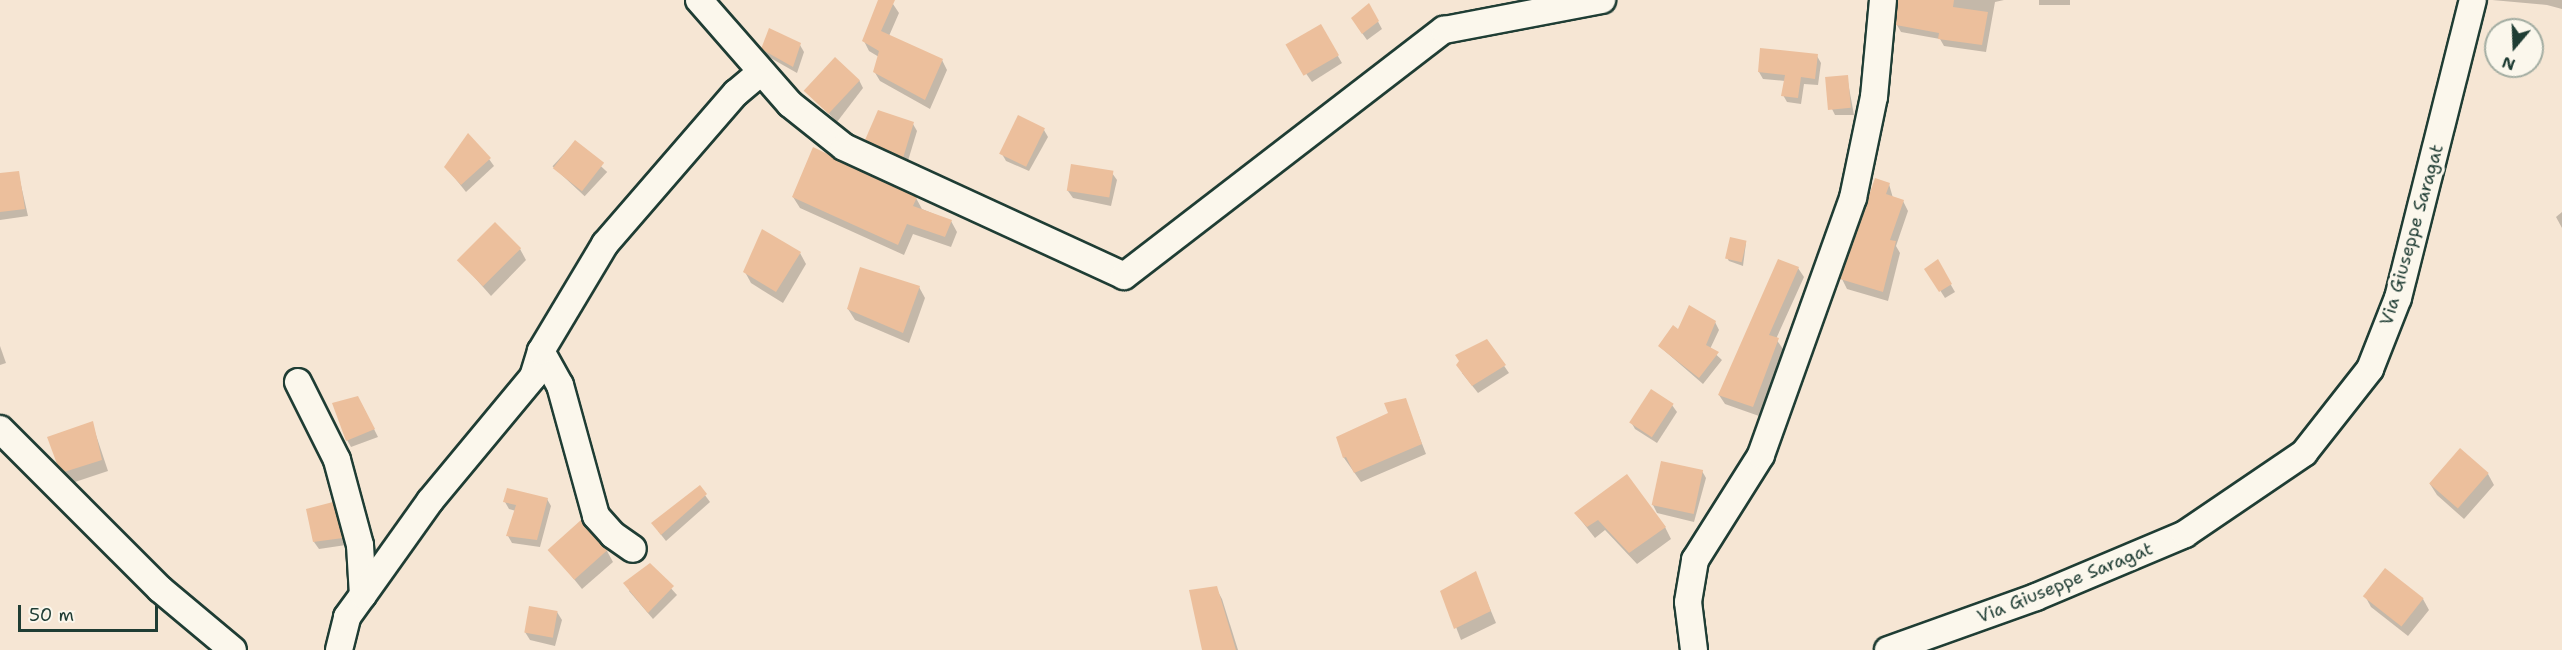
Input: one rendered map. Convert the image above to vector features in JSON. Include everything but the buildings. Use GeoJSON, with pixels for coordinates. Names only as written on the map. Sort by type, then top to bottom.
{"type":"FeatureCollection","features":[{"type":"Feature","properties":{"kind":"street"},"geometry":{"type":"LineString","coordinates":[[699,0],[760,73],[790,104],[844,147],[1124,276],[1444,30],[1602,0]]}},
{"type":"Feature","properties":{"kind":"street"},"geometry":{"type":"LineString","coordinates":[[1694,650],[1688,602],[1695,560],[1761,454],[1853,198],[1874,97],[1883,0]]}},
{"type":"Feature","properties":{"kind":"street","name":"Via Giuseppe Saragat"},"geometry":{"type":"LineString","coordinates":[[1888,650],[2036,597],[2185,534],[2304,453],[2370,369],[2398,298],[2473,0]]}},
{"type":"Feature","properties":{"kind":"street"},"geometry":{"type":"LineString","coordinates":[[339,650],[347,617],[430,501],[533,377],[541,351],[605,244],[736,93],[760,73]]}},
{"type":"Feature","properties":{"kind":"street"},"geometry":{"type":"LineString","coordinates":[[541,351],[560,385],[596,516],[613,535],[633,549]]}},
{"type":"Feature","properties":{"kind":"street"},"geometry":{"type":"LineString","coordinates":[[298,382],[340,470],[360,545],[363,595]]}},
{"type":"Feature","properties":{"kind":"street"},"geometry":{"type":"LineString","coordinates":[[0,429],[160,589],[232,650]]}}]}
